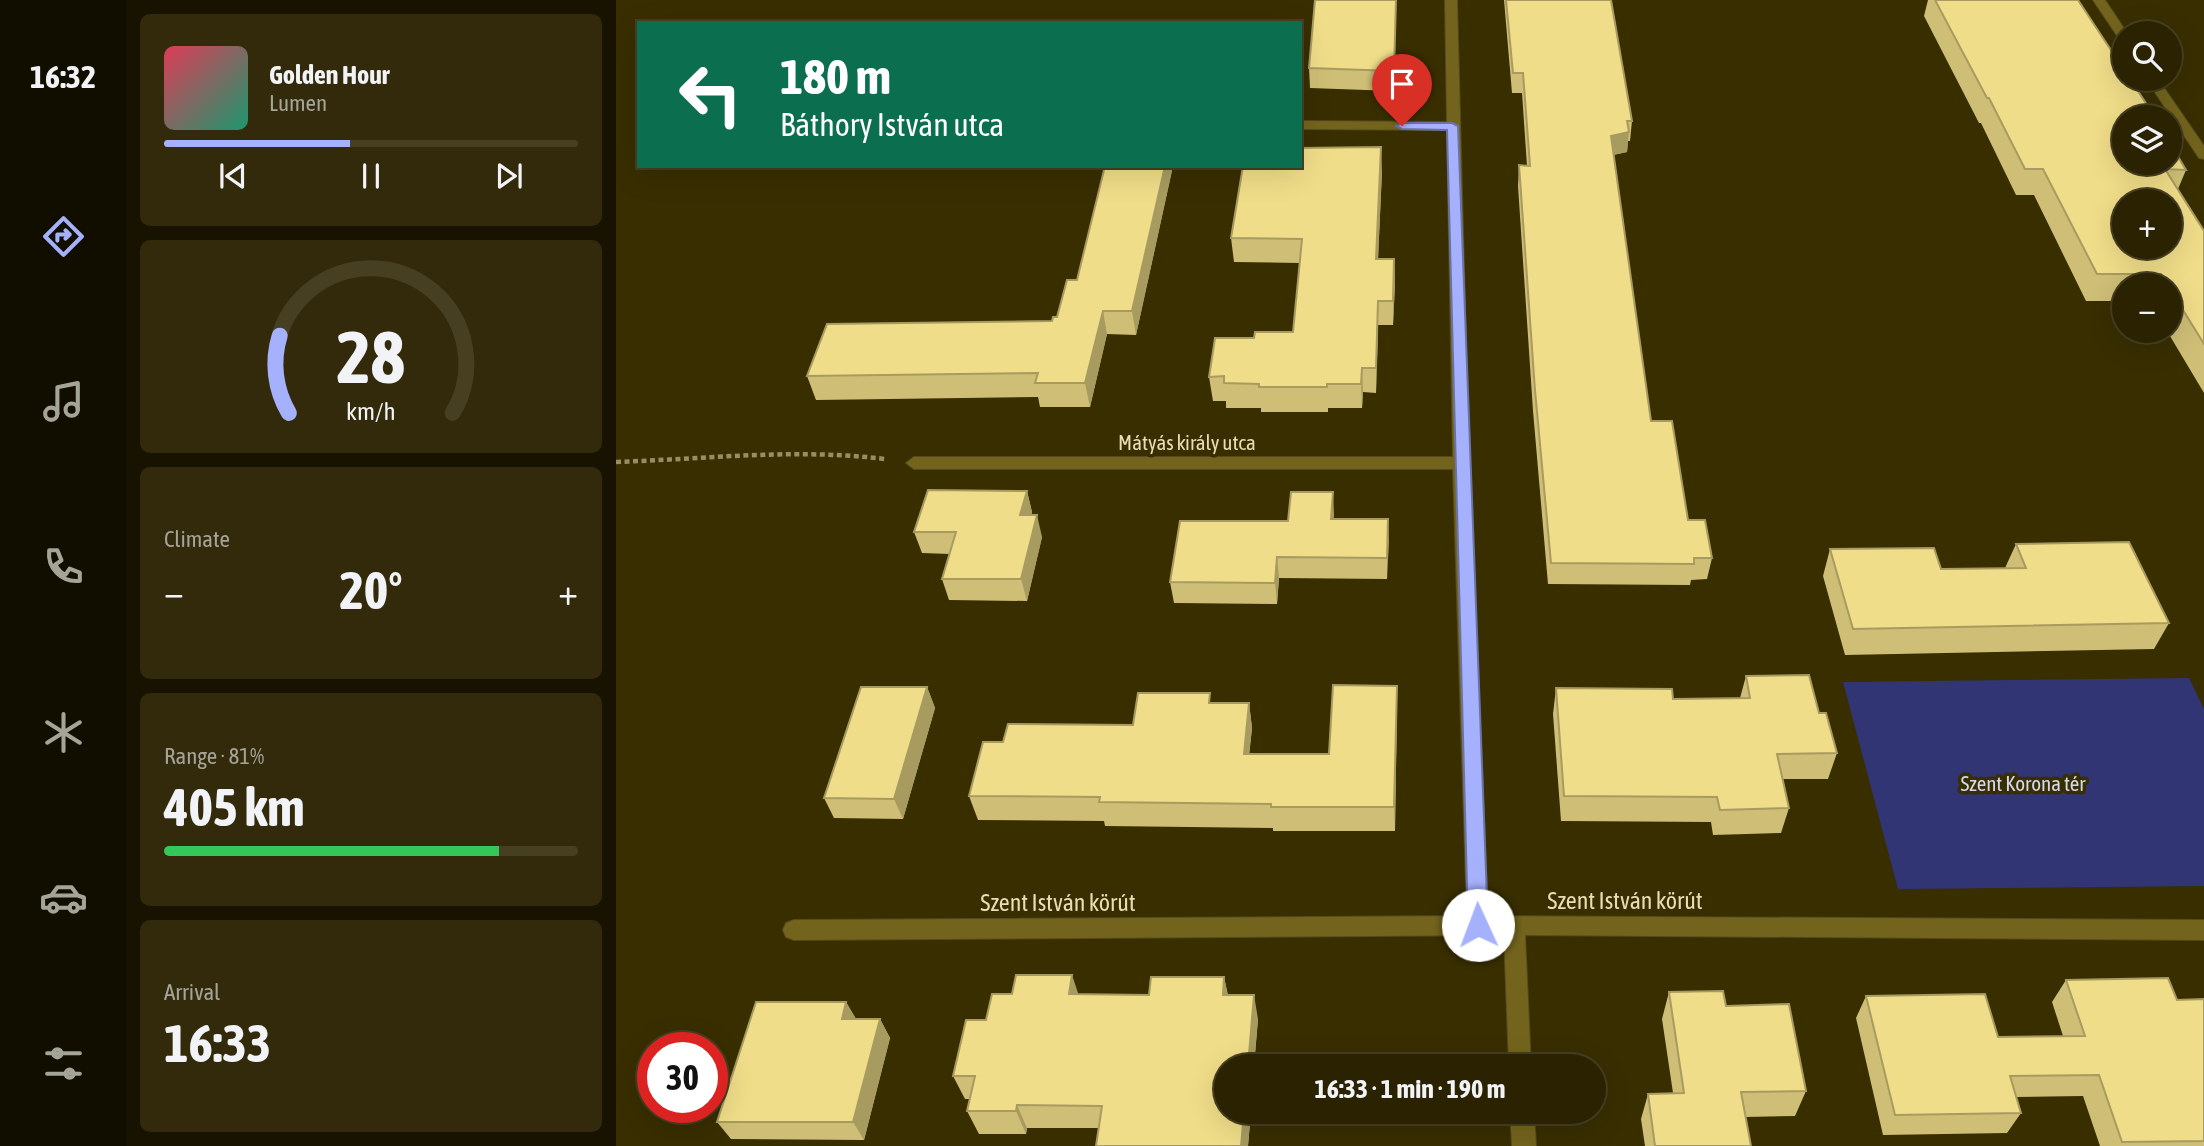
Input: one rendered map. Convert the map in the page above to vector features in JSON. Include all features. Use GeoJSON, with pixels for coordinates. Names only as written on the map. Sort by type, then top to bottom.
{"type":"FeatureCollection","features":[{"type":"Feature","properties":{"kind":"street"},"geometry":{"type":"LineString","coordinates":[[1451,0],[1461,463],[1478,925]]}},
{"type":"Feature","properties":{"kind":"street"},"geometry":{"type":"LineString","coordinates":[[2099,0],[2113,21]]}},
{"type":"Feature","properties":{"kind":"street"},"geometry":{"type":"LineString","coordinates":[[2160,91],[2204,155]]}},
{"type":"Feature","properties":{"kind":"street"},"geometry":{"type":"LineString","coordinates":[[1302,125],[1452,126]]}},
{"type":"Feature","properties":{"kind":"street","name":"Mátyás király utca"},"geometry":{"type":"LineString","coordinates":[[914,463],[1461,463]]}},
{"type":"Feature","properties":{"kind":"street","name":"Szent István körút"},"geometry":{"type":"LineString","coordinates":[[794,930],[1478,925],[2204,930]]}},
{"type":"Feature","properties":{"kind":"street"},"geometry":{"type":"LineString","coordinates":[[1514,926],[1519,1054]]}},
{"type":"Feature","properties":{"kind":"street"},"geometry":{"type":"LineString","coordinates":[[1523,1124],[1524,1146]]}},
{"type":"Feature","properties":{"kind":"path"},"geometry":{"type":"LineString","coordinates":[[616,462],[660,462],[764,453],[871,456],[914,463]]}},
{"type":"Feature","properties":{"kind":"green space","name":"Szent Korona tér"},"geometry":{"type":"Polygon","coordinates":[[[2189,678],[2204,709],[2204,886],[1898,889],[1843,682],[2189,678]]]}},
{"type":"Feature","properties":{"kind":"building"},"geometry":{"type":"Polygon","coordinates":[[[1315,0],[1396,0],[1394,71],[1309,68],[1315,0]]]}},
{"type":"Feature","properties":{"kind":"building"},"geometry":{"type":"Polygon","coordinates":[[[1506,0],[1611,0],[1632,121],[1627,121],[1629,132],[1611,136],[1651,421],[1672,421],[1688,520],[1705,520],[1712,558],[1694,558],[1694,564],[1551,563],[1519,165],[1530,166],[1523,73],[1513,73],[1506,0]]]}},
{"type":"Feature","properties":{"kind":"building"},"geometry":{"type":"Polygon","coordinates":[[[1935,0],[2078,0],[2112,52],[2112,91],[2138,91],[2147,105],[2112,105],[2112,175],[2169,175],[2178,189],[2112,189],[2112,259],[2182,259],[2182,196],[2204,231],[2204,344],[2182,308],[2182,273],[2097,274],[2043,169],[2025,169],[1935,0]]]}},
{"type":"Feature","properties":{"kind":"building"},"geometry":{"type":"Polygon","coordinates":[[[1381,147],[1376,259],[1394,259],[1393,301],[1378,301],[1376,368],[1362,368],[1361,384],[1259,387],[1259,384],[1224,383],[1224,376],[1209,377],[1215,338],[1254,338],[1255,332],[1293,332],[1302,239],[1231,238],[1243,168],[1302,168],[1302,148],[1381,147]]]}},
{"type":"Feature","properties":{"kind":"building"},"geometry":{"type":"Polygon","coordinates":[[[1105,168],[1165,168],[1132,311],[1103,311],[1085,383],[1035,383],[1038,373],[807,376],[827,324],[1052,321],[1053,317],[1057,317],[1067,280],[1077,280],[1105,168]]]}},
{"type":"Feature","properties":{"kind":"building"},"geometry":{"type":"Polygon","coordinates":[[[928,490],[1027,491],[1020,515],[1037,515],[1021,579],[942,579],[956,532],[914,532],[928,490]]]}},
{"type":"Feature","properties":{"kind":"building"},"geometry":{"type":"Polygon","coordinates":[[[1291,492],[1333,492],[1331,519],[1388,519],[1387,558],[1277,557],[1275,583],[1170,582],[1180,521],[1288,521],[1291,492]]]}},
{"type":"Feature","properties":{"kind":"building"},"geometry":{"type":"Polygon","coordinates":[[[2129,542],[2169,623],[1853,629],[1830,549],[1934,548],[1941,569],[2026,568],[2016,544],[2129,542]]]}},
{"type":"Feature","properties":{"kind":"building"},"geometry":{"type":"Polygon","coordinates":[[[1809,675],[1819,713],[1826,713],[1837,753],[1777,754],[1789,808],[1720,810],[1717,797],[1564,796],[1556,688],[1672,689],[1673,699],[1750,698],[1746,676],[1809,675]]]}},
{"type":"Feature","properties":{"kind":"building"},"geometry":{"type":"Polygon","coordinates":[[[1333,685],[1397,686],[1394,807],[1271,807],[1271,804],[1099,802],[1100,797],[969,796],[983,742],[1003,742],[1008,724],[1133,725],[1138,693],[1210,693],[1209,703],[1249,703],[1244,754],[1329,754],[1333,685]]]}},
{"type":"Feature","properties":{"kind":"building"},"geometry":{"type":"Polygon","coordinates":[[[861,687],[927,687],[894,799],[824,798],[861,687]]]}},
{"type":"Feature","properties":{"kind":"building"},"geometry":{"type":"Polygon","coordinates":[[[1016,975],[1072,975],[1069,994],[1149,995],[1151,977],[1224,977],[1223,995],[1254,995],[1249,1054],[1214,1054],[1214,1124],[1243,1124],[1241,1146],[1096,1146],[1102,1106],[1017,1105],[1016,1111],[967,1111],[975,1076],[953,1076],[966,1020],[986,1020],[992,994],[1012,994],[1016,975]]]}},
{"type":"Feature","properties":{"kind":"building"},"geometry":{"type":"Polygon","coordinates":[[[2168,978],[2177,1000],[2204,999],[2204,1141],[2122,1142],[2099,1075],[2010,1076],[2021,1113],[1895,1115],[1866,996],[1985,994],[1998,1037],[2085,1036],[2066,980],[2168,978]]]}},
{"type":"Feature","properties":{"kind":"building"},"geometry":{"type":"Polygon","coordinates":[[[1723,991],[1726,1006],[1789,1004],[1806,1091],[1741,1092],[1751,1146],[1655,1146],[1648,1094],[1684,1093],[1669,992],[1723,991]]]}},
{"type":"Feature","properties":{"kind":"building"},"geometry":{"type":"Polygon","coordinates":[[[756,1002],[846,1002],[842,1019],[880,1019],[853,1122],[728,1122],[728,1088],[756,1002]]]}},
{"type":"Feature","properties":{"kind":"route"},"geometry":{"type":"LineString","coordinates":[[1402,126],[1452,126],[1478,925]]}}]}
